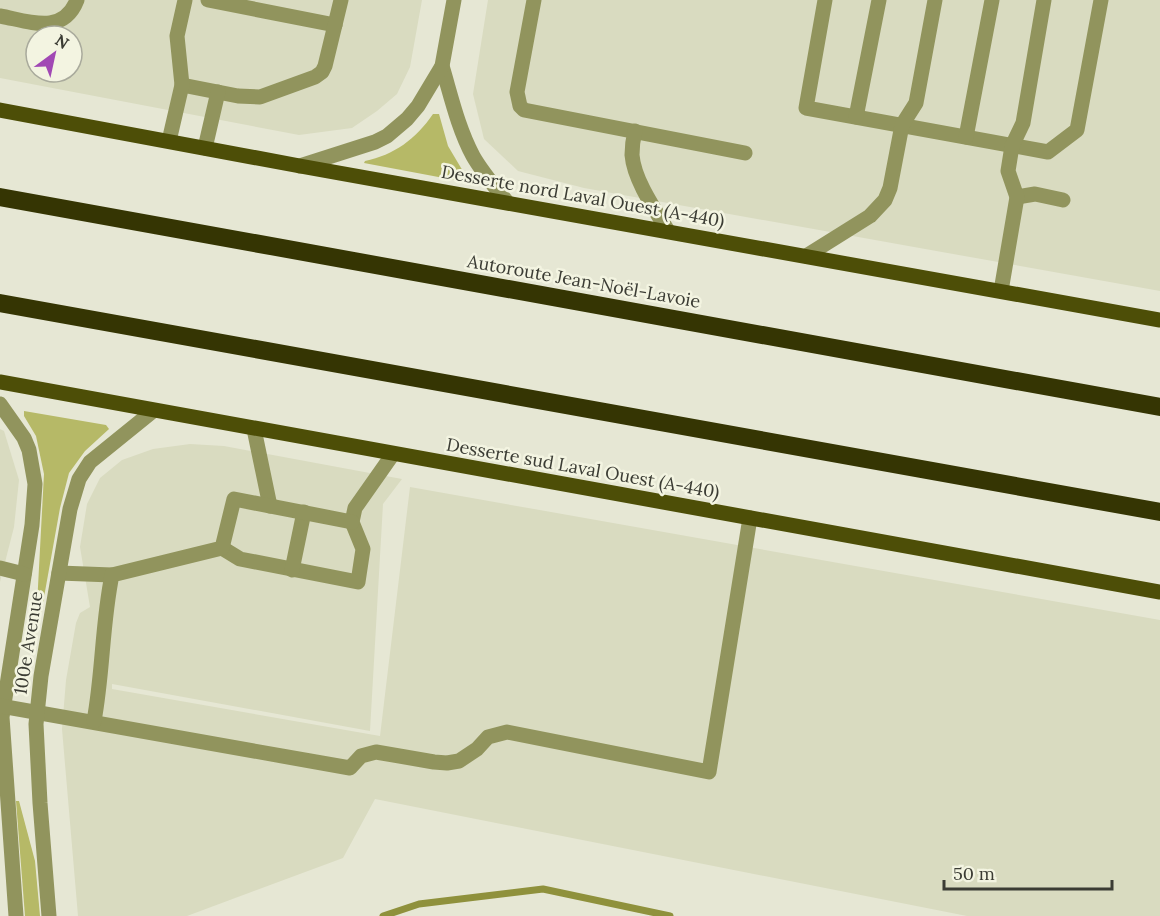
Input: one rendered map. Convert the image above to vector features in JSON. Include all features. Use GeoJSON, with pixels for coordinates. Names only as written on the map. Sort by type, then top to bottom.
{"type":"FeatureCollection","features":[{"type":"Feature","properties":{"kind":"highway","name":"Autoroute Jean-Noël-Lavoie"},"geometry":{"type":"LineString","coordinates":[[0,197],[1160,407]]}},
{"type":"Feature","properties":{"kind":"highway"},"geometry":{"type":"LineString","coordinates":[[0,303],[1160,512]]}},
{"type":"Feature","properties":{"kind":"main road","name":"Desserte nord Laval Ouest (A-440)"},"geometry":{"type":"LineString","coordinates":[[0,110],[1160,320]]}},
{"type":"Feature","properties":{"kind":"main road","name":"Desserte sud Laval Ouest (A-440)"},"geometry":{"type":"LineString","coordinates":[[0,382],[1160,592]]}},
{"type":"Feature","properties":{"kind":"street"},"geometry":{"type":"LineString","coordinates":[[0,16],[48,24],[57,23],[73,8],[77,0]]}},
{"type":"Feature","properties":{"kind":"street"},"geometry":{"type":"LineString","coordinates":[[170,141],[182,85],[177,36],[185,0]]}},
{"type":"Feature","properties":{"kind":"street"},"geometry":{"type":"LineString","coordinates":[[208,0],[335,25]]}},
{"type":"Feature","properties":{"kind":"street"},"geometry":{"type":"LineString","coordinates":[[182,85],[260,97],[315,77],[322,72],[325,66],[341,0]]}},
{"type":"Feature","properties":{"kind":"street"},"geometry":{"type":"LineString","coordinates":[[300,166],[387,136],[407,120],[442,66],[454,0]]}},
{"type":"Feature","properties":{"kind":"street"},"geometry":{"type":"LineString","coordinates":[[534,0],[517,92],[520,106],[530,113],[745,153]]}},
{"type":"Feature","properties":{"kind":"street"},"geometry":{"type":"LineString","coordinates":[[825,0],[806,108],[1048,152],[1077,130],[1101,0]]}},
{"type":"Feature","properties":{"kind":"street"},"geometry":{"type":"LineString","coordinates":[[856,117],[879,0]]}},
{"type":"Feature","properties":{"kind":"street"},"geometry":{"type":"LineString","coordinates":[[806,256],[852,228],[880,207],[890,188],[902,125],[916,103],[935,0]]}},
{"type":"Feature","properties":{"kind":"street"},"geometry":{"type":"LineString","coordinates":[[966,137],[992,0]]}},
{"type":"Feature","properties":{"kind":"street"},"geometry":{"type":"LineString","coordinates":[[1001,291],[1017,197],[1008,171],[1012,146],[1023,123],[1044,0]]}},
{"type":"Feature","properties":{"kind":"street"},"geometry":{"type":"LineString","coordinates":[[442,66],[458,122],[467,143],[479,165],[507,202]]}},
{"type":"Feature","properties":{"kind":"street"},"geometry":{"type":"LineString","coordinates":[[205,148],[218,92]]}},
{"type":"Feature","properties":{"kind":"street"},"geometry":{"type":"LineString","coordinates":[[635,132],[632,156],[634,164],[652,205],[668,231]]}},
{"type":"Feature","properties":{"kind":"street"},"geometry":{"type":"LineString","coordinates":[[1017,197],[1035,195],[1063,200]]}},
{"type":"Feature","properties":{"kind":"street","name":"100e Avenue"},"geometry":{"type":"LineString","coordinates":[[0,404],[24,438],[33,466],[34,507],[2,706],[1,729],[16,916]]}},
{"type":"Feature","properties":{"kind":"street","name":"100e Avenue"},"geometry":{"type":"LineString","coordinates":[[49,916],[36,746],[37,712],[58,573],[74,492],[84,470],[96,455],[153,411]]}},
{"type":"Feature","properties":{"kind":"street"},"geometry":{"type":"LineString","coordinates":[[254,429],[270,506]]}},
{"type":"Feature","properties":{"kind":"street"},"geometry":{"type":"LineString","coordinates":[[58,573],[112,575],[222,548],[240,559],[358,582],[363,549],[352,522],[359,501],[393,454]]}},
{"type":"Feature","properties":{"kind":"street"},"geometry":{"type":"LineString","coordinates":[[222,548],[234,499],[352,522]]}},
{"type":"Feature","properties":{"kind":"street"},"geometry":{"type":"LineString","coordinates":[[292,570],[303,512]]}},
{"type":"Feature","properties":{"kind":"street"},"geometry":{"type":"LineString","coordinates":[[2,706],[94,721],[158,736],[350,768],[362,756],[376,753],[434,762],[459,761],[477,749],[488,737],[507,732],[709,772],[750,518]]}},
{"type":"Feature","properties":{"kind":"street"},"geometry":{"type":"LineString","coordinates":[[0,568],[24,574]]}},
{"type":"Feature","properties":{"kind":"street"},"geometry":{"type":"LineString","coordinates":[[94,721],[112,575]]}},
{"type":"Feature","properties":{"kind":"shaded area"},"geometry":{"type":"Polygon","coordinates":[[[0,0],[422,0],[410,67],[397,94],[352,128],[299,135],[31,84],[84,84],[84,24],[24,24],[24,83],[0,78],[0,0]]]}},
{"type":"Feature","properties":{"kind":"shaded area"},"geometry":{"type":"Polygon","coordinates":[[[488,0],[1160,0],[1160,291],[584,188],[518,171],[484,139],[473,94],[488,0]]]}},
{"type":"Feature","properties":{"kind":"shaded area"},"geometry":{"type":"Polygon","coordinates":[[[0,429],[4,431],[19,480],[14,527],[0,582],[0,429]]]}},
{"type":"Feature","properties":{"kind":"shaded area"},"geometry":{"type":"Polygon","coordinates":[[[190,444],[224,446],[402,479],[383,504],[370,731],[112,684],[112,689],[380,736],[410,487],[1160,620],[1160,916],[967,916],[375,799],[343,858],[187,916],[78,916],[62,729],[66,680],[76,623],[80,613],[90,607],[80,547],[87,504],[100,478],[122,460],[153,449],[190,444]]]}},
{"type":"Feature","properties":{"kind":"green space"},"geometry":{"type":"Polygon","coordinates":[[[433,114],[439,114],[448,146],[467,178],[465,182],[364,163],[404,145],[433,114]]]}},
{"type":"Feature","properties":{"kind":"green space"},"geometry":{"type":"Polygon","coordinates":[[[24,411],[106,425],[109,429],[85,451],[69,473],[60,508],[39,625],[36,624],[44,474],[36,436],[24,416],[24,411]]]}},
{"type":"Feature","properties":{"kind":"green space"},"geometry":{"type":"Polygon","coordinates":[[[16,801],[19,801],[35,861],[40,916],[25,916],[16,801]]]}},
{"type":"Feature","properties":{"kind":"waterway"},"geometry":{"type":"LineString","coordinates":[[383,916],[419,904],[543,889],[670,916]]}}]}
